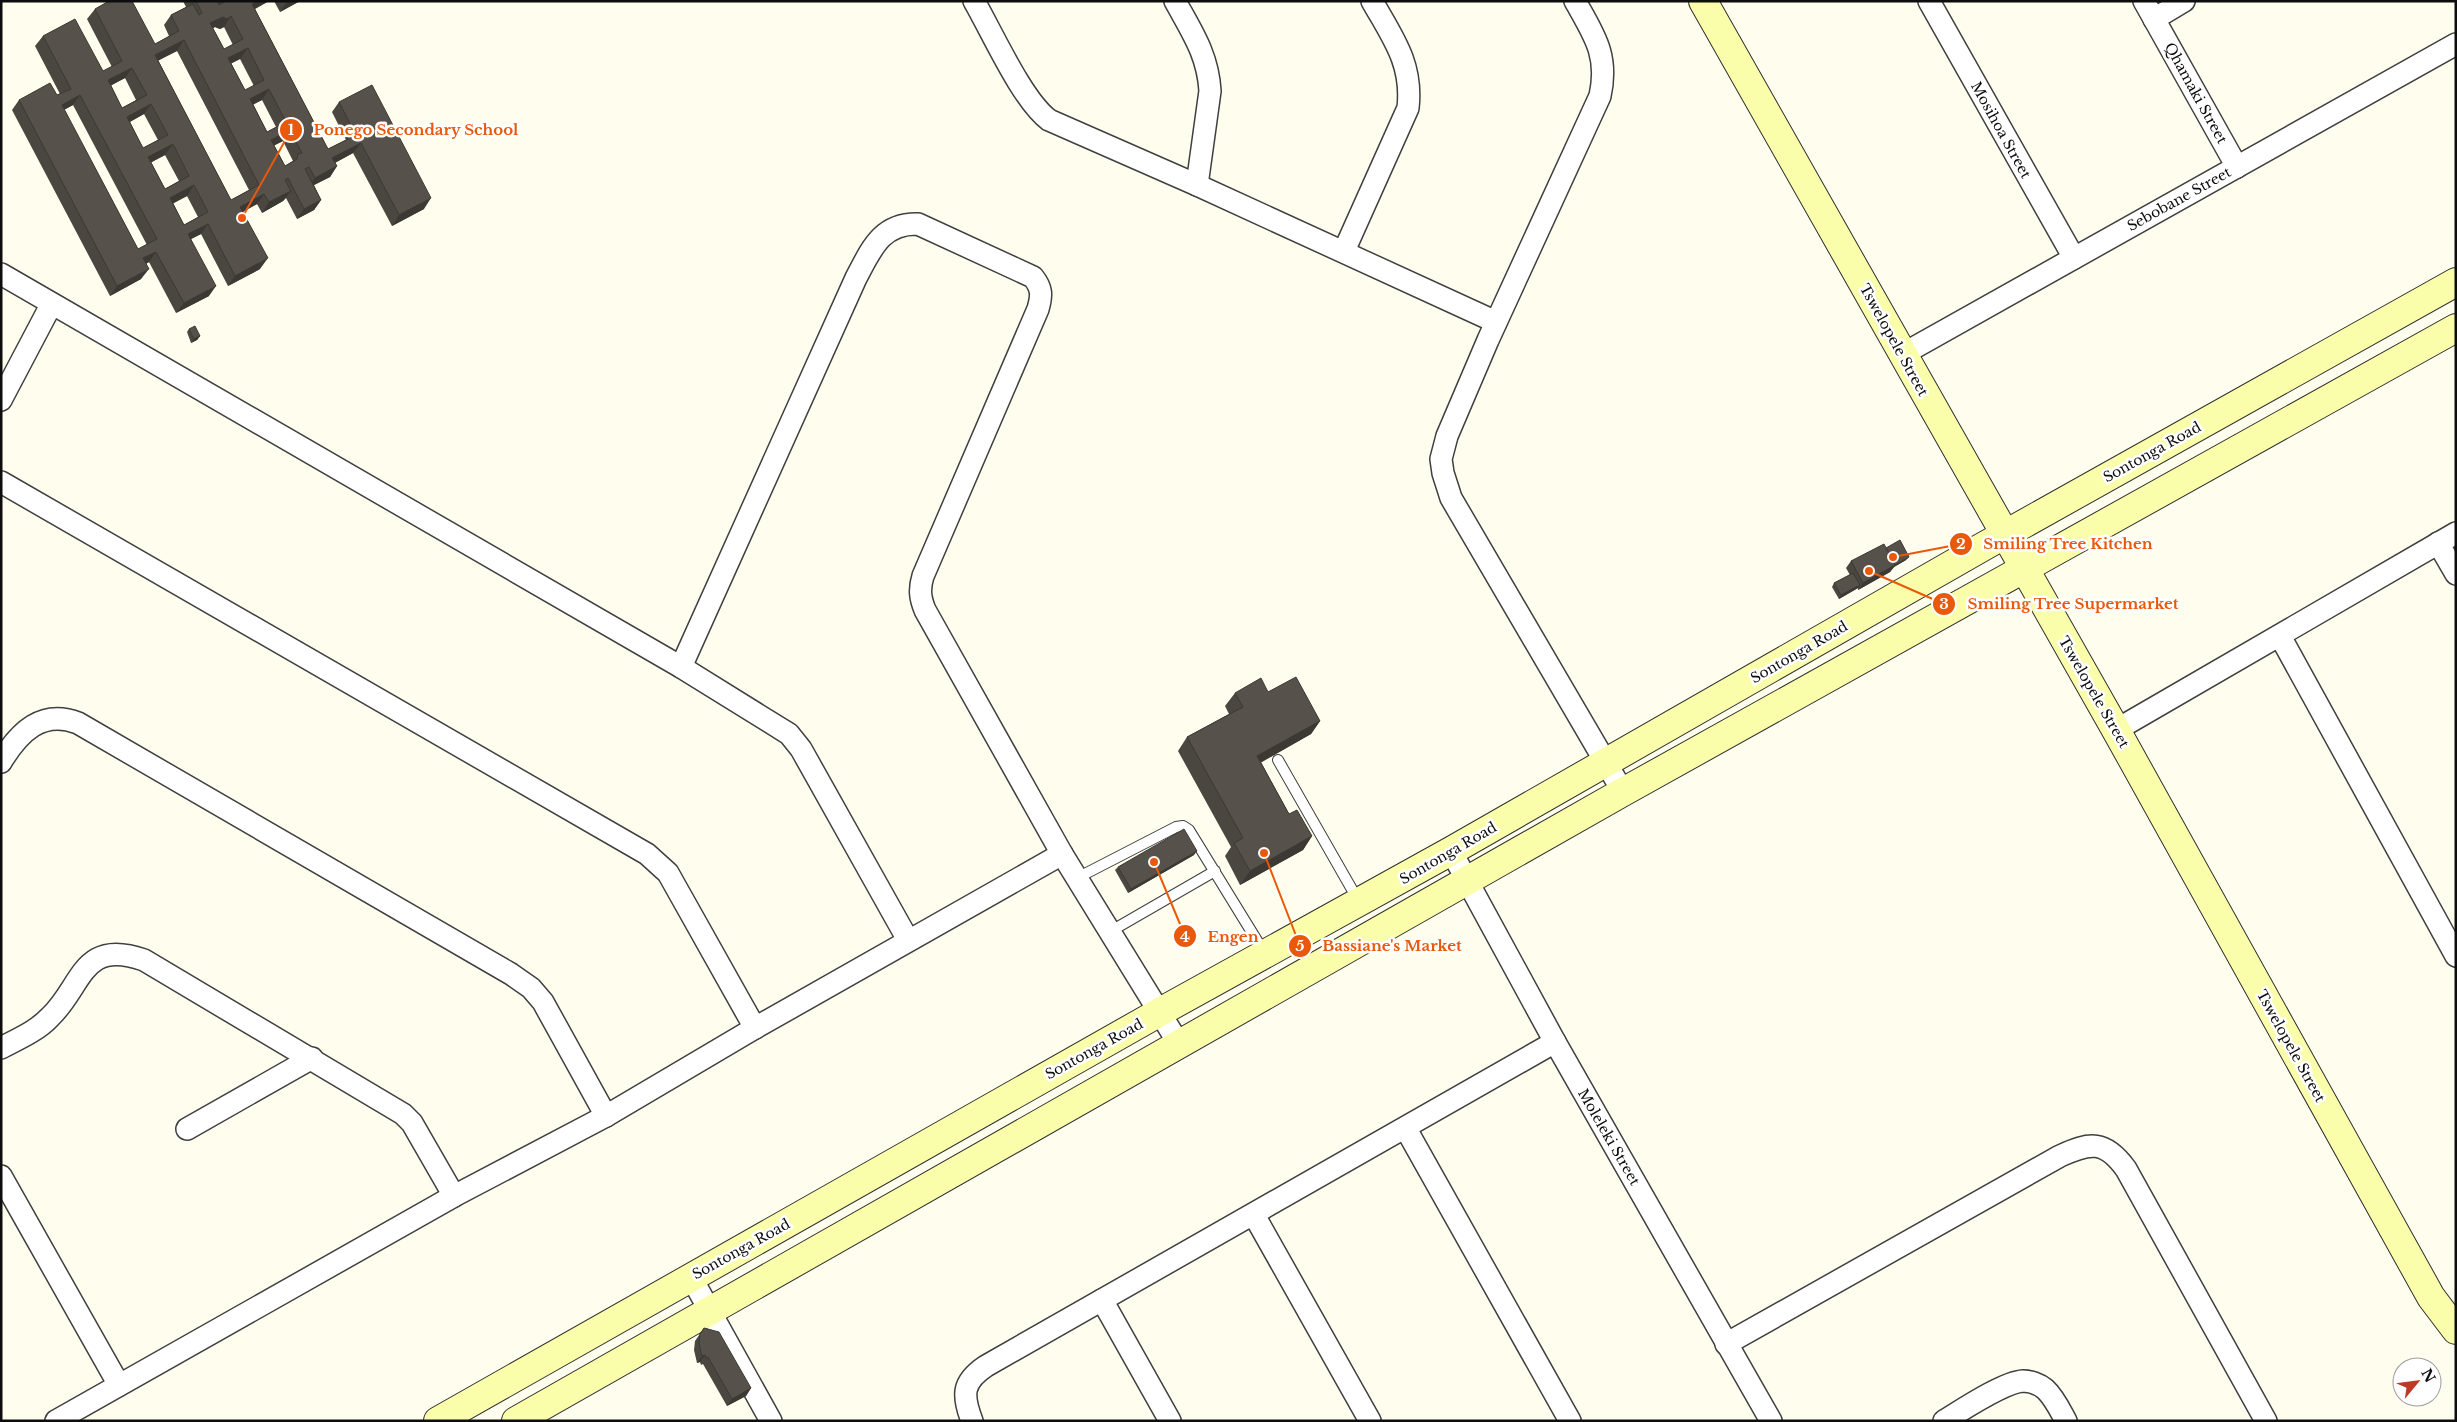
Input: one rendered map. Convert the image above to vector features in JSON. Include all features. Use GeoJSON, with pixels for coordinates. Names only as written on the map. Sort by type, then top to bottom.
{"type":"FeatureCollection","features":[{"type":"Feature","properties":{"kind":"main road","name":"Tswelopele Street"},"geometry":{"type":"LineString","coordinates":[[1703,1],[2004,536],[2116,730],[2427,1289],[2456,1330]]}},
{"type":"Feature","properties":{"kind":"main road","name":"Sontonga Road"},"geometry":{"type":"LineString","coordinates":[[438,1421],[1160,1012],[1451,852],[2004,536],[2456,282]]}},
{"type":"Feature","properties":{"kind":"main road"},"geometry":{"type":"LineString","coordinates":[[516,1421],[1623,792],[2456,328]]}},
{"type":"Feature","properties":{"kind":"street"},"geometry":{"type":"LineString","coordinates":[[974,1],[1026,94],[1041,114],[1060,125],[1344,251],[1496,322]]}},
{"type":"Feature","properties":{"kind":"street"},"geometry":{"type":"LineString","coordinates":[[1175,1],[1206,59],[1209,76],[1210,91],[1197,185]]}},
{"type":"Feature","properties":{"kind":"street"},"geometry":{"type":"LineString","coordinates":[[1344,251],[1408,108],[1410,85],[1405,62],[1372,1]]}},
{"type":"Feature","properties":{"kind":"street"},"geometry":{"type":"LineString","coordinates":[[1575,1],[1595,38],[1602,58],[1604,70],[1600,96],[1496,322],[1447,436],[1442,459],[1443,473],[1455,505],[1623,792]]}},
{"type":"Feature","properties":{"kind":"street","name":"Mosihoa Street"},"geometry":{"type":"LineString","coordinates":[[1929,1],[2074,258]]}},
{"type":"Feature","properties":{"kind":"street","name":"Qhamaki Street"},"geometry":{"type":"LineString","coordinates":[[2184,1],[2149,10],[2237,167]]}},
{"type":"Feature","properties":{"kind":"street","name":"Sebobane Street"},"geometry":{"type":"LineString","coordinates":[[1902,354],[2456,44]]}},
{"type":"Feature","properties":{"kind":"street"},"geometry":{"type":"LineString","coordinates":[[680,667],[856,278],[877,242],[893,228],[906,224],[918,224],[1033,277],[1041,287],[1042,298],[923,576],[920,598],[924,610],[1062,854],[1111,931],[1178,1044]]}},
{"type":"Feature","properties":{"kind":"street"},"geometry":{"type":"LineString","coordinates":[[1,274],[51,305],[680,667],[789,734],[801,749],[908,940]]}},
{"type":"Feature","properties":{"kind":"street"},"geometry":{"type":"LineString","coordinates":[[1,400],[51,305]]}},
{"type":"Feature","properties":{"kind":"street"},"geometry":{"type":"LineString","coordinates":[[1,482],[647,854],[668,873],[755,1028]]}},
{"type":"Feature","properties":{"kind":"street"},"geometry":{"type":"LineString","coordinates":[[2116,730],[2447,538],[2456,574]]}},
{"type":"Feature","properties":{"kind":"street"},"geometry":{"type":"LineString","coordinates":[[2280,636],[2456,956]]}},
{"type":"Feature","properties":{"kind":"street"},"geometry":{"type":"LineString","coordinates":[[1,762],[18,737],[29,728],[54,718],[67,718],[511,974],[531,988],[544,1002],[606,1116]]}},
{"type":"Feature","properties":{"kind":"street","name":"Moleleki Street"},"geometry":{"type":"LineString","coordinates":[[1451,852],[1555,1042],[1771,1421]]}},
{"type":"Feature","properties":{"kind":"street"},"geometry":{"type":"LineString","coordinates":[[56,1421],[454,1196],[606,1116],[908,940],[1062,854]]}},
{"type":"Feature","properties":{"kind":"street"},"geometry":{"type":"LineString","coordinates":[[1,1048],[31,1032],[51,1017],[79,975],[88,966],[114,954],[130,955],[144,960],[312,1058],[407,1118],[454,1196]]}},
{"type":"Feature","properties":{"kind":"street"},"geometry":{"type":"LineString","coordinates":[[972,1421],[966,1407],[965,1394],[968,1381],[974,1374],[1406,1129],[1555,1042]]}},
{"type":"Feature","properties":{"kind":"street"},"geometry":{"type":"LineString","coordinates":[[187,1129],[312,1058]]}},
{"type":"Feature","properties":{"kind":"street"},"geometry":{"type":"LineString","coordinates":[[1406,1129],[1570,1421]]}},
{"type":"Feature","properties":{"kind":"street"},"geometry":{"type":"LineString","coordinates":[[1726,1344],[2060,1156],[2083,1146],[2094,1146],[2106,1148],[2117,1155],[2126,1169],[2266,1421]]}},
{"type":"Feature","properties":{"kind":"street"},"geometry":{"type":"LineString","coordinates":[[1,1176],[119,1385]]}},
{"type":"Feature","properties":{"kind":"street"},"geometry":{"type":"LineString","coordinates":[[1254,1215],[1370,1421]]}},
{"type":"Feature","properties":{"kind":"street"},"geometry":{"type":"LineString","coordinates":[[691,1277],[771,1421]]}},
{"type":"Feature","properties":{"kind":"street"},"geometry":{"type":"LineString","coordinates":[[1102,1300],[1170,1421]]}},
{"type":"Feature","properties":{"kind":"street"},"geometry":{"type":"LineString","coordinates":[[1944,1421],[2002,1388],[2015,1382],[2025,1381],[2044,1388],[2066,1421]]}},
{"type":"Feature","properties":{"kind":"lane"},"geometry":{"type":"LineString","coordinates":[[1278,760],[1359,903]]}},
{"type":"Feature","properties":{"kind":"lane"},"geometry":{"type":"LineString","coordinates":[[1077,878],[1181,825],[1189,830],[1266,955]]}},
{"type":"Feature","properties":{"kind":"lane"},"geometry":{"type":"LineString","coordinates":[[1111,931],[1214,872]]}},
{"type":"Feature","properties":{"kind":"building"},"geometry":{"type":"Polygon","coordinates":[[[109,1],[132,1],[155,44],[179,31],[171,15],[193,4],[199,15],[202,13],[196,1],[218,1],[219,5],[223,1],[257,1],[252,4],[328,149],[356,135],[339,102],[372,85],[431,198],[399,215],[361,143],[332,158],[337,166],[315,178],[309,167],[305,169],[321,200],[304,209],[288,178],[285,180],[291,191],[269,202],[264,194],[240,207],[268,258],[235,276],[208,224],[188,234],[216,286],[184,303],[156,252],[143,258],[149,269],[117,286],[19,100],[50,83],[57,95],[71,89],[43,36],[75,19],[103,71],[122,61],[95,9],[109,1]],[[231,16],[227,19],[223,17],[210,23],[224,49],[243,39],[231,16]],[[184,40],[155,55],[231,200],[259,185],[184,40]],[[248,48],[228,58],[245,90],[264,80],[248,48]],[[132,68],[108,80],[122,108],[147,95],[132,68]],[[269,89],[250,99],[267,132],[286,122],[269,89]],[[80,95],[62,105],[138,249],[157,239],[80,95]],[[151,104],[127,117],[143,148],[168,135],[151,104]],[[290,130],[271,140],[285,166],[297,159],[298,154],[302,153],[290,130]],[[173,144],[148,157],[165,189],[189,176],[173,144]],[[194,185],[170,198],[184,225],[208,212],[194,185]]]}},
{"type":"Feature","properties":{"kind":"building"},"geometry":{"type":"Polygon","coordinates":[[[195,326],[200,336],[194,339],[189,329],[195,326]]]}},
{"type":"Feature","properties":{"kind":"building"},"geometry":{"type":"Polygon","coordinates":[[[1900,540],[1909,557],[1895,565],[1886,548],[1900,540]]]}},
{"type":"Feature","properties":{"kind":"building"},"geometry":{"type":"Polygon","coordinates":[[[1884,544],[1895,565],[1863,583],[1851,561],[1884,544]]]}},
{"type":"Feature","properties":{"kind":"building"},"geometry":{"type":"Polygon","coordinates":[[[1853,573],[1860,585],[1841,595],[1834,583],[1853,573]]]}},
{"type":"Feature","properties":{"kind":"building"},"geometry":{"type":"Polygon","coordinates":[[[1296,677],[1320,721],[1257,756],[1289,814],[1297,810],[1312,836],[1250,871],[1234,843],[1243,838],[1187,737],[1243,707],[1235,693],[1261,678],[1268,692],[1296,677]]]}},
{"type":"Feature","properties":{"kind":"building"},"geometry":{"type":"Polygon","coordinates":[[[1184,829],[1197,851],[1131,889],[1118,867],[1184,829]]]}},
{"type":"Feature","properties":{"kind":"building"},"geometry":{"type":"Polygon","coordinates":[[[704,1328],[719,1332],[751,1388],[732,1399],[708,1357],[702,1356],[699,1343],[700,1334],[704,1328]]]}},
{"type":"Feature","properties":{"kind":"place","name":"Ponego Secondary School"},"geometry":{"type":"Point","coordinates":[242,218]}},
{"type":"Feature","properties":{"kind":"place","name":"Smiling Tree Kitchen"},"geometry":{"type":"Point","coordinates":[1893,557]}},
{"type":"Feature","properties":{"kind":"place","name":"Smiling Tree Supermarket"},"geometry":{"type":"Point","coordinates":[1869,571]}},
{"type":"Feature","properties":{"kind":"place","name":"Bassiane's Market"},"geometry":{"type":"Point","coordinates":[1264,853]}},
{"type":"Feature","properties":{"kind":"place","name":"Engen"},"geometry":{"type":"Point","coordinates":[1154,862]}}]}
